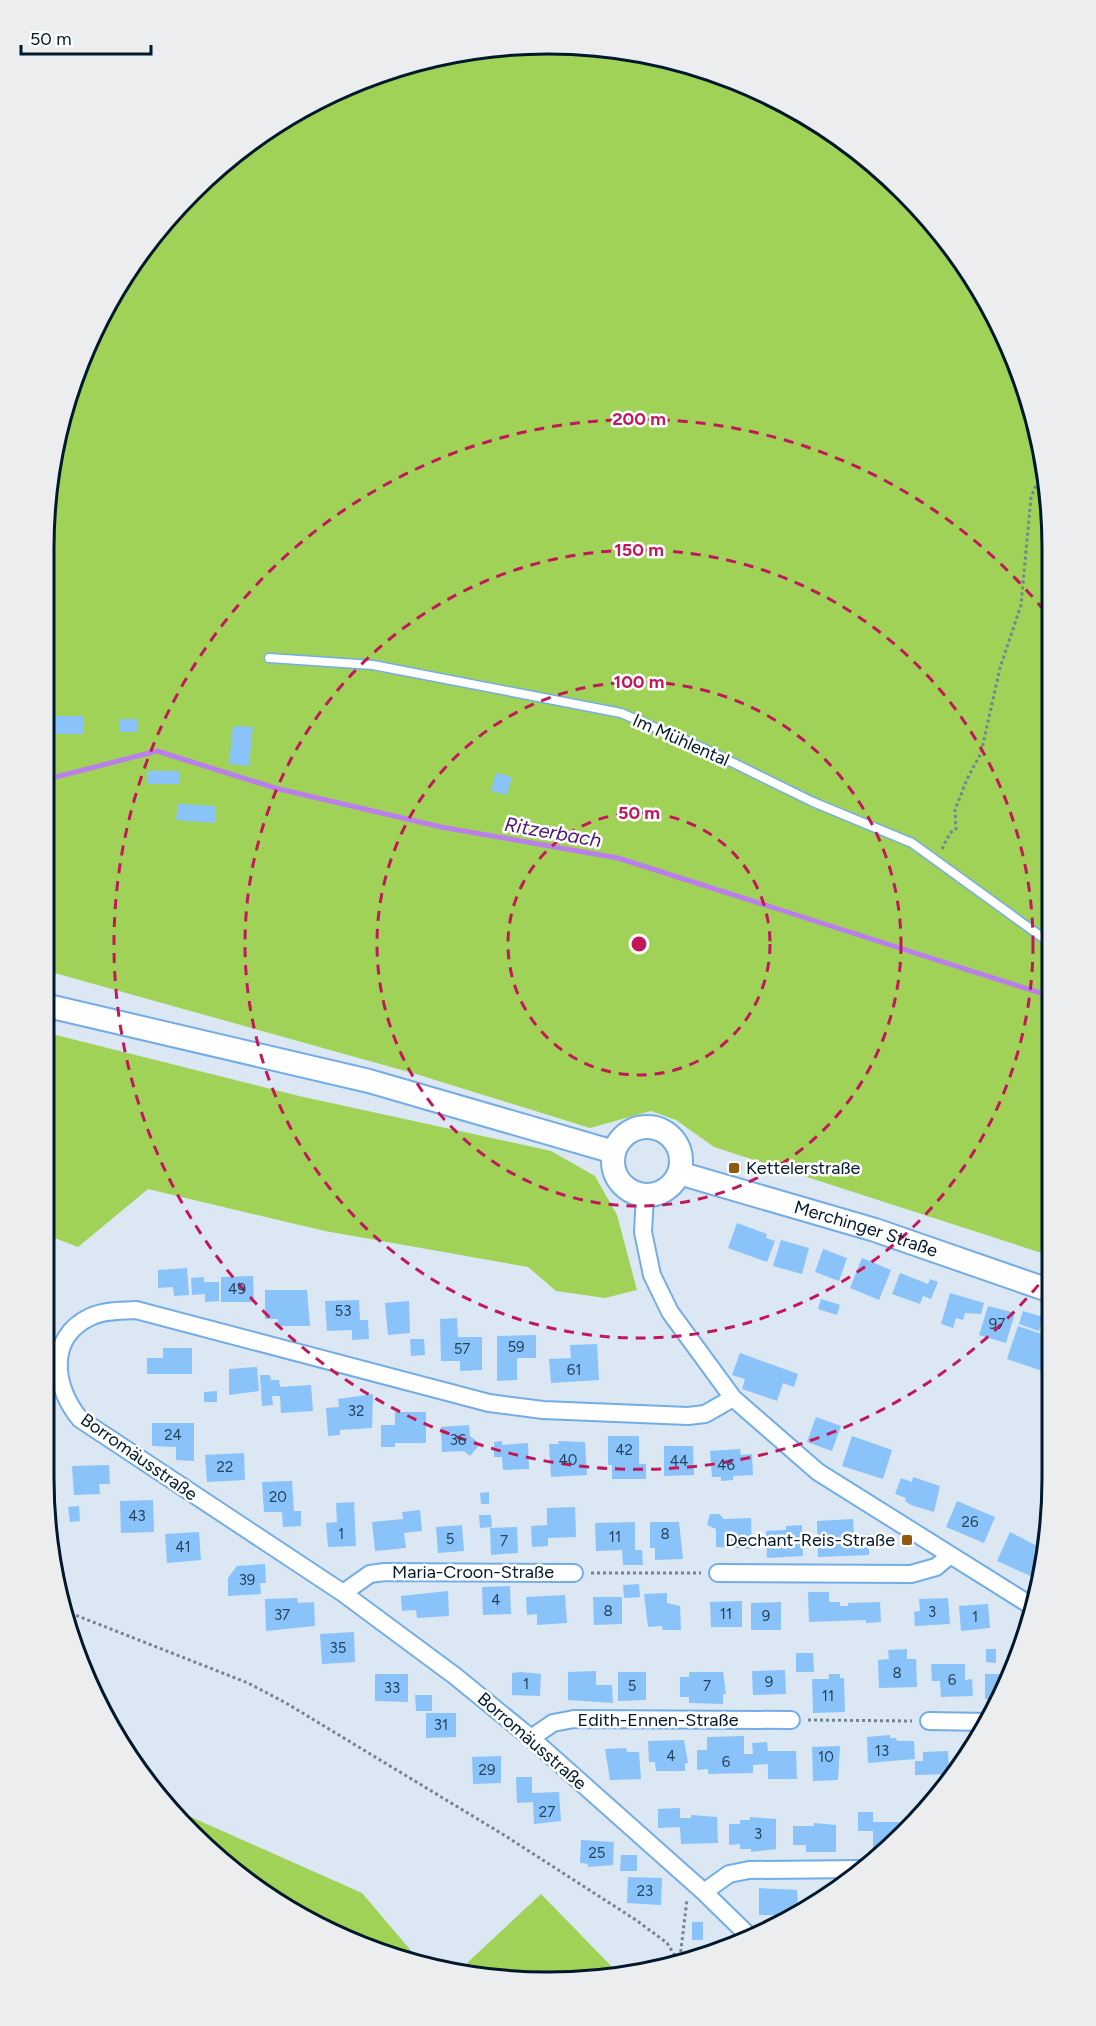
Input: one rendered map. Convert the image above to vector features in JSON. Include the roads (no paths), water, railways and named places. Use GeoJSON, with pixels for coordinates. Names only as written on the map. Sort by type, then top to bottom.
{"type":"FeatureCollection","features":[{"type":"Feature","properties":{"kind":"street"},"geometry":{"type":"LineString","coordinates":[[54,1007],[357,1078],[614,1152]]}},
{"type":"Feature","properties":{"kind":"street"},"geometry":{"type":"LineString","coordinates":[[647,1126],[658,1128],[668,1133],[680,1151],[680,1173],[666,1190],[645,1195],[635,1193],[619,1181],[614,1172],[614,1152],[626,1134],[647,1126]]}},
{"type":"Feature","properties":{"kind":"street","name":"Merchinger Straße"},"geometry":{"type":"LineString","coordinates":[[680,1173],[875,1230],[1042,1288]]}},
{"type":"Feature","properties":{"kind":"street"},"geometry":{"type":"LineString","coordinates":[[645,1195],[643,1232],[652,1275],[670,1312],[733,1398],[818,1472],[1026,1602]]}},
{"type":"Feature","properties":{"kind":"street","name":"Borromäusstraße"},"geometry":{"type":"LineString","coordinates":[[733,1398],[705,1414],[688,1416],[543,1410],[489,1403],[136,1310],[91,1316],[74,1328],[61,1346],[57,1362],[67,1404],[80,1419],[343,1593],[455,1676],[531,1738],[699,1887],[744,1931]]}},
{"type":"Feature","properties":{"kind":"street"},"geometry":{"type":"LineString","coordinates":[[718,1573],[911,1574],[936,1567],[949,1556]]}},
{"type":"Feature","properties":{"kind":"street","name":"Maria-Croon-Straße"},"geometry":{"type":"LineString","coordinates":[[343,1593],[370,1574],[385,1572],[574,1573]]}},
{"type":"Feature","properties":{"kind":"street","name":"Edith-Ennen-Straße"},"geometry":{"type":"LineString","coordinates":[[531,1738],[553,1723],[574,1719],[791,1720]]}},
{"type":"Feature","properties":{"kind":"street"},"geometry":{"type":"LineString","coordinates":[[929,1721],[978,1722]]}},
{"type":"Feature","properties":{"kind":"street"},"geometry":{"type":"LineString","coordinates":[[699,1887],[729,1874],[749,1870],[850,1869]]}},
{"type":"Feature","properties":{"kind":"lane","name":"Im Mühlental"},"geometry":{"type":"LineString","coordinates":[[270,658],[373,665],[621,713],[705,749],[813,802],[912,843],[1042,937]]}},
{"type":"Feature","properties":{"kind":"waterway","name":"Ritzerbach"},"geometry":{"type":"LineString","coordinates":[[54,777],[157,751],[275,788],[441,827],[618,858],[1042,993]]}},
{"type":"Feature","properties":{"kind":"place","name":"Kettelerstraße"},"geometry":{"type":"Point","coordinates":[734,1168]}},
{"type":"Feature","properties":{"kind":"place","name":"Dechant-Reis-Straße"},"geometry":{"type":"Point","coordinates":[907,1540]}}]}
